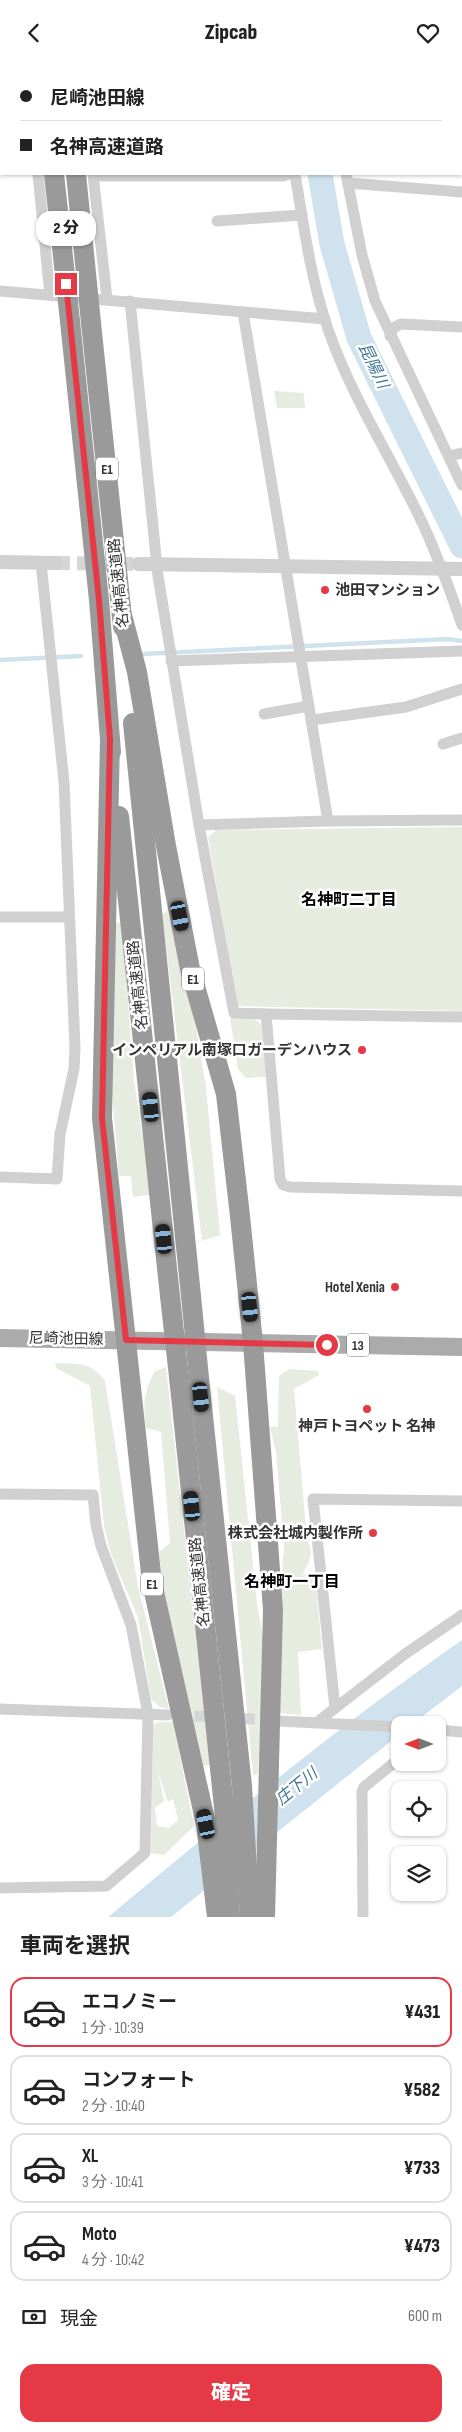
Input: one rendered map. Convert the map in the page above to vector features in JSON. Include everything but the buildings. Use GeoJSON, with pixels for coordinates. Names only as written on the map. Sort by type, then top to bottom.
{"type":"FeatureCollection","features":[{"type":"Feature","properties":{"kind":"highway","name":"名神高速道路"},"geometry":{"type":"LineString","coordinates":[[54,175],[99,600],[110,739],[137,975],[224,1807],[222,1892],[230,1917]]}},
{"type":"Feature","properties":{"kind":"highway","name":"名神高速道路"},"geometry":{"type":"LineString","coordinates":[[88,175],[91,323],[242,1786],[256,1868],[250,1917]]}},
{"type":"Feature","properties":{"kind":"highway","name":"E1"},"geometry":{"type":"LineString","coordinates":[[122,615],[137,672],[166,846],[190,969],[226,1094],[254,1343],[273,1610],[269,1772],[256,1868]]}},
{"type":"Feature","properties":{"kind":"highway","name":"E1"},"geometry":{"type":"LineString","coordinates":[[110,739],[102,1118],[152,1583],[222,1892]]}},
{"type":"Feature","properties":{"kind":"highway"},"geometry":{"type":"LineString","coordinates":[[256,1868],[265,1917]]}},
{"type":"Feature","properties":{"kind":"highway"},"geometry":{"type":"LineString","coordinates":[[217,1917],[222,1892]]}},
{"type":"Feature","properties":{"kind":"main road","name":"尼崎池田線"},"geometry":{"type":"LineString","coordinates":[[0,1338],[462,1347]]}},
{"type":"Feature","properties":{"kind":"street"},"geometry":{"type":"LineString","coordinates":[[38,175],[50,295]]}},
{"type":"Feature","properties":{"kind":"street"},"geometry":{"type":"LineString","coordinates":[[107,299],[88,175],[286,175]]}},
{"type":"Feature","properties":{"kind":"street"},"geometry":{"type":"LineString","coordinates":[[295,175],[313,274],[325,319],[356,395],[419,515],[452,569],[462,625]]}},
{"type":"Feature","properties":{"kind":"street"},"geometry":{"type":"LineString","coordinates":[[462,192],[347,179],[362,255],[375,301],[462,485]]}},
{"type":"Feature","properties":{"kind":"street"},"geometry":{"type":"LineString","coordinates":[[217,221],[302,215]]}},
{"type":"Feature","properties":{"kind":"street"},"geometry":{"type":"LineString","coordinates":[[0,291],[325,319]]}},
{"type":"Feature","properties":{"kind":"street"},"geometry":{"type":"LineString","coordinates":[[130,301],[157,564],[170,655],[234,1013],[462,1017]]}},
{"type":"Feature","properties":{"kind":"street"},"geometry":{"type":"LineString","coordinates":[[243,312],[328,821]]}},
{"type":"Feature","properties":{"kind":"street"},"geometry":{"type":"LineString","coordinates":[[390,336],[393,328],[401,324],[462,327]]}},
{"type":"Feature","properties":{"kind":"street"},"geometry":{"type":"LineString","coordinates":[[449,456],[462,453]]}},
{"type":"Feature","properties":{"kind":"street"},"geometry":{"type":"LineString","coordinates":[[0,562],[56,563]]}},
{"type":"Feature","properties":{"kind":"street"},"geometry":{"type":"LineString","coordinates":[[0,1177],[57,1179],[60,1134],[74,1069],[75,1048],[64,782],[41,563]]}},
{"type":"Feature","properties":{"kind":"street"},"geometry":{"type":"LineString","coordinates":[[138,564],[452,569]]}},
{"type":"Feature","properties":{"kind":"street"},"geometry":{"type":"LineString","coordinates":[[170,655],[299,650],[462,651]]}},
{"type":"Feature","properties":{"kind":"street"},"geometry":{"type":"LineString","coordinates":[[312,720],[406,707],[462,689]]}},
{"type":"Feature","properties":{"kind":"street"},"geometry":{"type":"LineString","coordinates":[[264,714],[309,706]]}},
{"type":"Feature","properties":{"kind":"street"},"geometry":{"type":"LineString","coordinates":[[444,744],[462,737]]}},
{"type":"Feature","properties":{"kind":"street"},"geometry":{"type":"LineString","coordinates":[[199,825],[328,821],[462,820]]}},
{"type":"Feature","properties":{"kind":"street"},"geometry":{"type":"LineString","coordinates":[[0,917],[69,917]]}},
{"type":"Feature","properties":{"kind":"street"},"geometry":{"type":"LineString","coordinates":[[266,1014],[280,1179],[283,1185],[290,1187],[462,1191]]}},
{"type":"Feature","properties":{"kind":"street"},"geometry":{"type":"LineString","coordinates":[[0,1493],[92,1495],[101,1546],[132,1625],[148,1714],[145,1853],[106,1887],[0,1888]]}},
{"type":"Feature","properties":{"kind":"street"},"geometry":{"type":"LineString","coordinates":[[335,1707],[313,1499],[462,1501]]}},
{"type":"Feature","properties":{"kind":"street"},"geometry":{"type":"LineString","coordinates":[[316,1723],[405,1653],[462,1615]]}},
{"type":"Feature","properties":{"kind":"street"},"geometry":{"type":"LineString","coordinates":[[0,1709],[168,1715]]}},
{"type":"Feature","properties":{"kind":"street"},"geometry":{"type":"LineString","coordinates":[[277,1721],[391,1726]]}},
{"type":"Feature","properties":{"kind":"street"},"geometry":{"type":"LineString","coordinates":[[446,1731],[462,1732]]}},
{"type":"Feature","properties":{"kind":"street"},"geometry":{"type":"LineString","coordinates":[[363,1917],[362,1792],[364,1787],[391,1765]]}},
{"type":"Feature","properties":{"kind":"shaded area"},"geometry":{"type":"Polygon","coordinates":[[[274,391],[304,393],[305,408],[277,408],[274,391]]]}},
{"type":"Feature","properties":{"kind":"shaded area"},"geometry":{"type":"Polygon","coordinates":[[[462,827],[462,1011],[237,1006],[208,837],[216,830],[462,827]]]}},
{"type":"Feature","properties":{"kind":"shaded area"},"geometry":{"type":"Polygon","coordinates":[[[167,911],[195,1021],[206,1087],[220,1235],[202,1241],[162,914],[167,911]]]}},
{"type":"Feature","properties":{"kind":"shaded area"},"geometry":{"type":"Polygon","coordinates":[[[111,923],[122,923],[134,1080],[151,1195],[133,1197],[131,1176],[119,1176],[112,1091],[111,923]]]}},
{"type":"Feature","properties":{"kind":"shaded area"},"geometry":{"type":"Polygon","coordinates":[[[230,1018],[255,1019],[261,1024],[266,1077],[246,1078],[238,1069],[230,1018]]]}},
{"type":"Feature","properties":{"kind":"shaded area"},"geometry":{"type":"Polygon","coordinates":[[[55,1363],[77,1364],[89,1367],[95,1370],[105,1381],[138,1587],[169,1709],[160,1707],[151,1699],[138,1617],[111,1554],[104,1526],[90,1386],[56,1368],[55,1363]]]}},
{"type":"Feature","properties":{"kind":"shaded area"},"geometry":{"type":"Polygon","coordinates":[[[166,1367],[210,1765],[201,1766],[167,1626],[159,1552],[170,1543],[161,1432],[146,1428],[145,1420],[144,1405],[148,1386],[155,1371],[166,1367]]]}},
{"type":"Feature","properties":{"kind":"shaded area"},"geometry":{"type":"Polygon","coordinates":[[[289,1369],[318,1371],[319,1375],[294,1389],[307,1540],[311,1550],[309,1562],[302,1575],[315,1574],[322,1649],[298,1652],[301,1715],[279,1713],[280,1599],[284,1546],[276,1452],[270,1427],[278,1427],[279,1376],[289,1369]]]}},
{"type":"Feature","properties":{"kind":"shaded area"},"geometry":{"type":"Polygon","coordinates":[[[217,1387],[235,1396],[257,1603],[265,1649],[258,1774],[253,1775],[217,1387]]]}},
{"type":"Feature","properties":{"kind":"shaded area"},"geometry":{"type":"Polygon","coordinates":[[[159,1722],[173,1722],[194,1826],[164,1855],[151,1853],[153,1725],[159,1722]],[[158,1772],[164,1801],[155,1808],[157,1826],[169,1828],[178,1820],[173,1799],[168,1802],[158,1772]]]}},
{"type":"Feature","properties":{"kind":"water","name":"庄下川"},"geometry":{"type":"Polygon","coordinates":[[[462,1640],[462,1686],[423,1716],[391,1716],[391,1741],[171,1917],[108,1917],[282,1775],[462,1640]]]}},
{"type":"Feature","properties":{"kind":"waterway","name":"昆陽川"},"geometry":{"type":"LineString","coordinates":[[320,175],[332,244],[359,338],[462,546]]}},
{"type":"Feature","properties":{"kind":"waterway"},"geometry":{"type":"LineString","coordinates":[[142,654],[448,639],[462,641]]}},
{"type":"Feature","properties":{"kind":"waterway"},"geometry":{"type":"LineString","coordinates":[[0,660],[81,656]]}},
{"type":"Feature","properties":{"kind":"tunnel"},"geometry":{"type":"LineString","coordinates":[[56,563],[138,564]]}},
{"type":"Feature","properties":{"kind":"tunnel"},"geometry":{"type":"LineString","coordinates":[[178,1715],[274,1720]]}},
{"type":"Feature","properties":{"kind":"place","name":"池田マンション"},"geometry":{"type":"Point","coordinates":[325,590]}},
{"type":"Feature","properties":{"kind":"place","name":"インペリアル南塚口ガーデンハウス"},"geometry":{"type":"Point","coordinates":[362,1050]}},
{"type":"Feature","properties":{"kind":"place","name":"Hotel Xenia"},"geometry":{"type":"Point","coordinates":[395,1287]}},
{"type":"Feature","properties":{"kind":"place","name":"神戸トヨペット 名神"},"geometry":{"type":"Point","coordinates":[367,1409]}},
{"type":"Feature","properties":{"kind":"place","name":"株式会社城内製作所"},"geometry":{"type":"Point","coordinates":[373,1533]}},
{"type":"Feature","properties":{"kind":"district","name":"名神町二丁目"},"geometry":{"type":"Point","coordinates":[349,900]}},
{"type":"Feature","properties":{"kind":"district","name":"名神町一丁目"},"geometry":{"type":"Point","coordinates":[292,1582]}},
{"type":"Feature","properties":{"kind":"route"},"geometry":{"type":"LineString","coordinates":[[66,284],[99,600],[110,739],[102,1118],[126,1340],[327,1345]]}}]}
